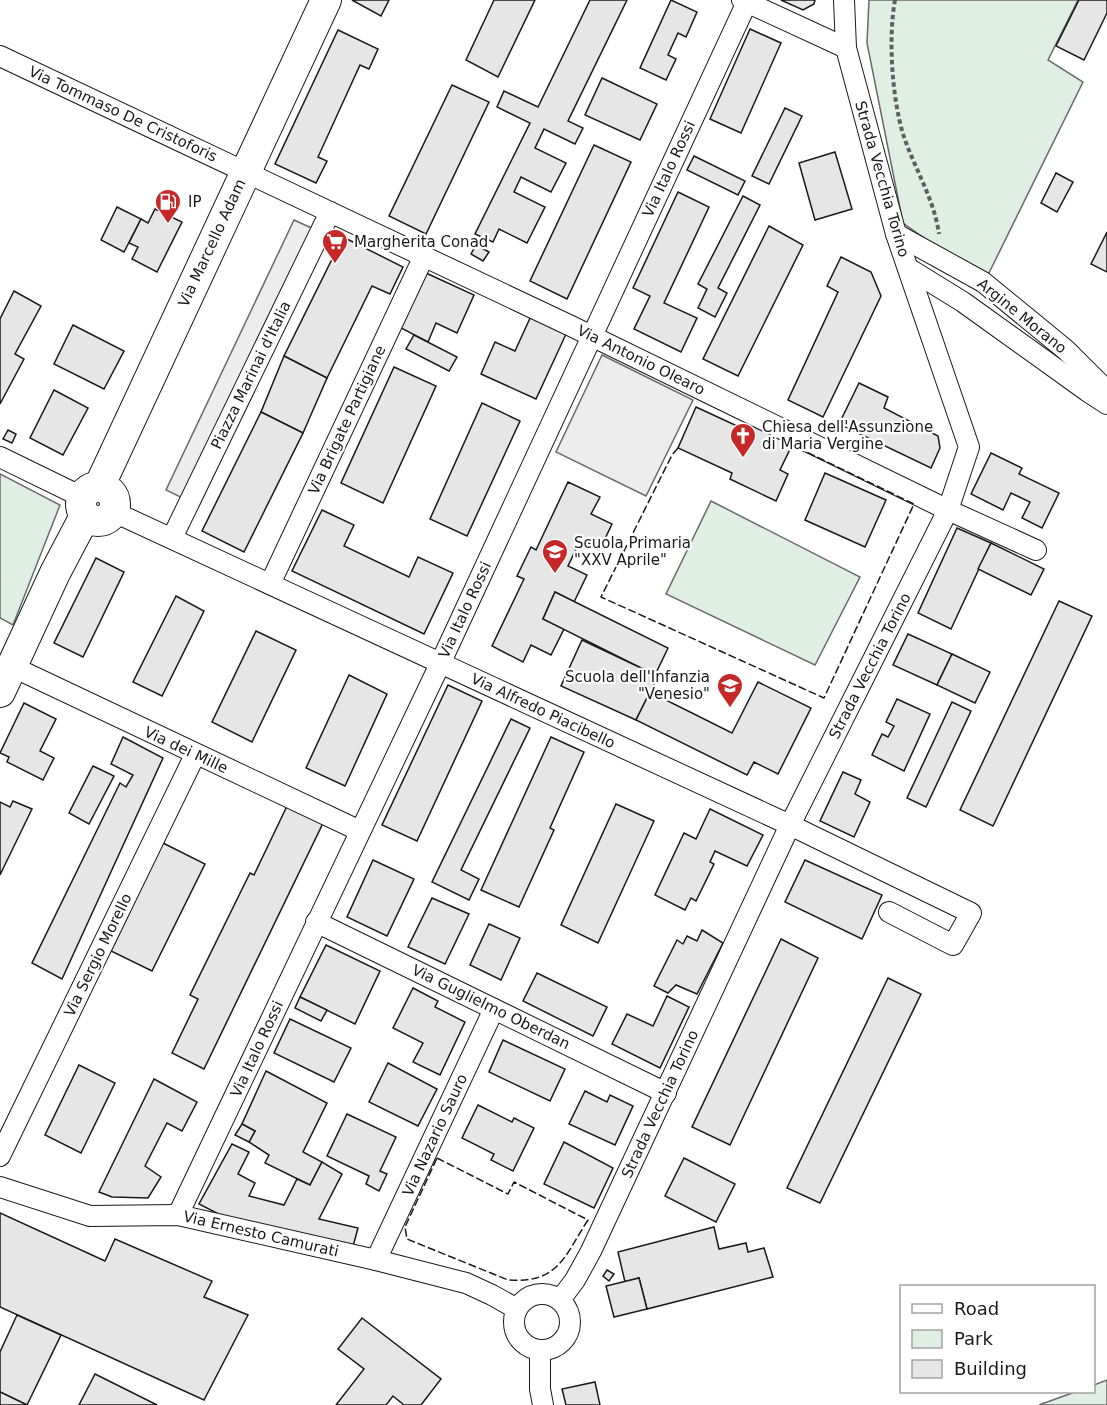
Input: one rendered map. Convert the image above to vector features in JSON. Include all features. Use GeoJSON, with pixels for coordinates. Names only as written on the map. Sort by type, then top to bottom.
{"type":"FeatureCollection","features":[{"type":"Feature","properties":{"kind":"main road","name":"Via Marcello Adam"},"geometry":{"type":"LineString","coordinates":[[6,680],[55,573],[95,503],[245,172],[326,0]]}},
{"type":"Feature","properties":{"kind":"street","name":"Strada Vecchia Torino"},"geometry":{"type":"LineString","coordinates":[[560,1300],[575,1280],[591,1251],[790,825],[948,510],[969,447],[896,234],[846,48],[844,0]]}},
{"type":"Feature","properties":{"kind":"street"},"geometry":{"type":"LineString","coordinates":[[744,1],[846,48]]}},
{"type":"Feature","properties":{"kind":"street","name":"Via Italo Rossi"},"geometry":{"type":"LineString","coordinates":[[178,1215],[440,664],[744,1]]}},
{"type":"Feature","properties":{"kind":"street","name":"Via Tommaso De Cristoforis"},"geometry":{"type":"LineString","coordinates":[[0,56],[245,172]]}},
{"type":"Feature","properties":{"kind":"street","name":"Via Antonio Olearo"},"geometry":{"type":"LineString","coordinates":[[245,172],[592,336],[948,510],[1036,550]]}},
{"type":"Feature","properties":{"kind":"street","name":"Piazza Marinai d'Italia"},"geometry":{"type":"LineString","coordinates":[[172,538],[330,212]]}},
{"type":"Feature","properties":{"kind":"street","name":"Argine Morano"},"geometry":{"type":"LineString","coordinates":[[896,234],[983,282],[1066,350],[1107,392]]}},
{"type":"Feature","properties":{"kind":"street","name":"Via Brigate Partigiane"},"geometry":{"type":"LineString","coordinates":[[270,584],[424,256]]}},
{"type":"Feature","properties":{"kind":"street","name":"Argine Morano"},"geometry":{"type":"LineString","coordinates":[[908,268],[963,302],[1107,404]]}},
{"type":"Feature","properties":{"kind":"street","name":"Via Alfredo Piacibello"},"geometry":{"type":"LineString","coordinates":[[0,457],[440,664],[790,825],[971,913],[953,945],[889,912]]}},
{"type":"Feature","properties":{"kind":"street","name":"Via dei Mille"},"geometry":{"type":"LineString","coordinates":[[6,680],[195,755],[360,831]]}},
{"type":"Feature","properties":{"kind":"street","name":"Via Sergio Morello"},"geometry":{"type":"LineString","coordinates":[[0,1156],[195,755]]}},
{"type":"Feature","properties":{"kind":"street","name":"Via Guglielmo Oberdan"},"geometry":{"type":"LineString","coordinates":[[316,922],[666,1093]]}},
{"type":"Feature","properties":{"kind":"street","name":"Via Nazario Sauro"},"geometry":{"type":"LineString","coordinates":[[376,1260],[494,1009]]}},
{"type":"Feature","properties":{"kind":"street","name":"Via Ernesto Camurati"},"geometry":{"type":"LineString","coordinates":[[0,1187],[90,1216],[178,1215],[376,1260],[466,1283],[492,1294],[517,1309]]}},
{"type":"Feature","properties":{"kind":"street"},"geometry":{"type":"LineString","coordinates":[[536,1294],[552,1296],[560,1300],[569,1315],[568,1332],[557,1346],[540,1350],[531,1348],[518,1336],[514,1327],[517,1309],[522,1302],[536,1294]]}},
{"type":"Feature","properties":{"kind":"street"},"geometry":{"type":"LineString","coordinates":[[540,1350],[540,1389],[543,1405]]}},
{"type":"Feature","properties":{"kind":"path"},"geometry":{"type":"LineString","coordinates":[[895,0],[891,19],[894,89],[903,133],[936,213],[942,259]]}},
{"type":"Feature","properties":{"kind":"green space"},"geometry":{"type":"Polygon","coordinates":[[[869,0],[1078,0],[1048,60],[1083,82],[985,281],[903,223],[867,43],[869,0]]]}},
{"type":"Feature","properties":{"kind":"green space"},"geometry":{"type":"Polygon","coordinates":[[[0,474],[60,505],[13,625],[0,618],[0,474]]]}},
{"type":"Feature","properties":{"kind":"green space"},"geometry":{"type":"Polygon","coordinates":[[[711,501],[860,577],[815,665],[666,594],[711,501]]]}},
{"type":"Feature","properties":{"kind":"green space"},"geometry":{"type":"Polygon","coordinates":[[[1107,1380],[1107,1405],[1039,1405],[1072,1393],[1095,1393],[1095,1385],[1107,1380]]]}},
{"type":"Feature","properties":{"kind":"shaded area"},"geometry":{"type":"Polygon","coordinates":[[[294,220],[327,235],[199,506],[166,490],[294,220]]]}},
{"type":"Feature","properties":{"kind":"shaded area"},"geometry":{"type":"Polygon","coordinates":[[[602,355],[693,400],[646,496],[556,452],[602,355]]]}},
{"type":"Feature","properties":{"kind":"building"},"geometry":{"type":"Polygon","coordinates":[[[352,0],[389,0],[381,16],[352,0]]]}},
{"type":"Feature","properties":{"kind":"building"},"geometry":{"type":"Polygon","coordinates":[[[494,0],[535,0],[498,77],[466,60],[494,0]]]}},
{"type":"Feature","properties":{"kind":"building"},"geometry":{"type":"Polygon","coordinates":[[[590,0],[627,0],[568,121],[583,128],[575,144],[544,129],[535,148],[566,163],[551,192],[521,177],[514,192],[545,207],[527,243],[499,229],[493,242],[475,234],[530,123],[497,107],[504,91],[538,107],[590,0]]]}},
{"type":"Feature","properties":{"kind":"building"},"geometry":{"type":"Polygon","coordinates":[[[671,0],[697,12],[686,37],[678,33],[668,55],[676,59],[666,80],[640,68],[671,0]]]}},
{"type":"Feature","properties":{"kind":"building"},"geometry":{"type":"Polygon","coordinates":[[[781,0],[815,0],[814,4],[803,10],[781,0]]]}},
{"type":"Feature","properties":{"kind":"building"},"geometry":{"type":"Polygon","coordinates":[[[1079,0],[1107,0],[1107,13],[1084,60],[1056,46],[1079,0]]]}},
{"type":"Feature","properties":{"kind":"building"},"geometry":{"type":"Polygon","coordinates":[[[750,29],[781,43],[741,133],[710,119],[750,29]]]}},
{"type":"Feature","properties":{"kind":"building"},"geometry":{"type":"Polygon","coordinates":[[[338,30],[378,49],[369,69],[360,65],[318,157],[327,161],[316,183],[275,164],[338,30]]]}},
{"type":"Feature","properties":{"kind":"building"},"geometry":{"type":"Polygon","coordinates":[[[602,78],[657,104],[640,140],[585,115],[602,78]]]}},
{"type":"Feature","properties":{"kind":"building"},"geometry":{"type":"Polygon","coordinates":[[[452,85],[489,102],[426,234],[389,216],[452,85]]]}},
{"type":"Feature","properties":{"kind":"building"},"geometry":{"type":"Polygon","coordinates":[[[785,108],[802,116],[769,184],[752,176],[785,108]]]}},
{"type":"Feature","properties":{"kind":"building"},"geometry":{"type":"Polygon","coordinates":[[[594,145],[631,162],[567,299],[530,281],[594,145]]]}},
{"type":"Feature","properties":{"kind":"building"},"geometry":{"type":"Polygon","coordinates":[[[835,152],[852,209],[815,220],[799,163],[835,152]]]}},
{"type":"Feature","properties":{"kind":"building"},"geometry":{"type":"Polygon","coordinates":[[[694,156],[745,181],[738,195],[687,170],[694,156]]]}},
{"type":"Feature","properties":{"kind":"building"},"geometry":{"type":"Polygon","coordinates":[[[1056,173],[1073,182],[1057,212],[1041,203],[1056,173]]]}},
{"type":"Feature","properties":{"kind":"building"},"geometry":{"type":"Polygon","coordinates":[[[678,192],[709,207],[664,303],[697,318],[681,352],[634,329],[650,296],[633,288],[678,192]]]}},
{"type":"Feature","properties":{"kind":"building"},"geometry":{"type":"Polygon","coordinates":[[[743,196],[760,205],[718,288],[727,293],[715,317],[698,308],[707,289],[698,284],[743,196]]]}},
{"type":"Feature","properties":{"kind":"building"},"geometry":{"type":"Polygon","coordinates":[[[117,207],[141,219],[124,252],[101,240],[117,207]]]}},
{"type":"Feature","properties":{"kind":"building"},"geometry":{"type":"Polygon","coordinates":[[[155,209],[182,222],[157,272],[132,259],[138,247],[129,243],[141,219],[148,223],[155,209]]]}},
{"type":"Feature","properties":{"kind":"building"},"geometry":{"type":"Polygon","coordinates":[[[769,226],[803,245],[738,376],[703,359],[769,226]]]}},
{"type":"Feature","properties":{"kind":"building"},"geometry":{"type":"Polygon","coordinates":[[[1107,232],[1107,272],[1091,264],[1107,232]]]}},
{"type":"Feature","properties":{"kind":"building"},"geometry":{"type":"Polygon","coordinates":[[[343,237],[403,267],[390,294],[372,286],[327,378],[284,356],[343,237]]]}},
{"type":"Feature","properties":{"kind":"building"},"geometry":{"type":"Polygon","coordinates":[[[476,245],[489,252],[483,261],[471,254],[476,245]]]}},
{"type":"Feature","properties":{"kind":"building"},"geometry":{"type":"Polygon","coordinates":[[[841,257],[871,272],[881,296],[823,417],[788,400],[838,292],[827,286],[841,257]]]}},
{"type":"Feature","properties":{"kind":"building"},"geometry":{"type":"Polygon","coordinates":[[[426,273],[474,295],[457,333],[436,323],[428,342],[401,328],[426,273]]]}},
{"type":"Feature","properties":{"kind":"building"},"geometry":{"type":"Polygon","coordinates":[[[14,291],[41,306],[15,354],[24,359],[0,404],[0,319],[14,291]]]}},
{"type":"Feature","properties":{"kind":"building"},"geometry":{"type":"Polygon","coordinates":[[[531,316],[567,332],[536,399],[481,374],[495,342],[515,351],[531,316]]]}},
{"type":"Feature","properties":{"kind":"building"},"geometry":{"type":"Polygon","coordinates":[[[73,325],[124,351],[104,389],[54,364],[73,325]]]}},
{"type":"Feature","properties":{"kind":"building"},"geometry":{"type":"Polygon","coordinates":[[[414,335],[457,357],[449,371],[406,349],[414,335]]]}},
{"type":"Feature","properties":{"kind":"building"},"geometry":{"type":"Polygon","coordinates":[[[284,356],[327,378],[303,433],[261,412],[284,356]]]}},
{"type":"Feature","properties":{"kind":"building"},"geometry":{"type":"Polygon","coordinates":[[[394,367],[436,386],[383,503],[341,483],[394,367]]]}},
{"type":"Feature","properties":{"kind":"building"},"geometry":{"type":"Polygon","coordinates":[[[859,383],[888,397],[884,408],[938,436],[940,448],[931,468],[839,424],[859,383]]]}},
{"type":"Feature","properties":{"kind":"building"},"geometry":{"type":"Polygon","coordinates":[[[54,390],[88,408],[63,455],[30,438],[54,390]]]}},
{"type":"Feature","properties":{"kind":"building"},"geometry":{"type":"Polygon","coordinates":[[[482,403],[520,421],[467,536],[430,519],[482,403]]]}},
{"type":"Feature","properties":{"kind":"building","name":"Chiesa dell'Assunzione di Maria Vergine"},"geometry":{"type":"Polygon","coordinates":[[[696,407],[750,432],[753,426],[792,445],[780,470],[788,474],[776,501],[730,479],[732,473],[678,448],[696,407]]]}},
{"type":"Feature","properties":{"kind":"building"},"geometry":{"type":"Polygon","coordinates":[[[261,412],[303,433],[244,552],[202,531],[261,412]]]}},
{"type":"Feature","properties":{"kind":"building"},"geometry":{"type":"Polygon","coordinates":[[[8,430],[16,434],[12,443],[3,439],[8,430]]]}},
{"type":"Feature","properties":{"kind":"building"},"geometry":{"type":"Polygon","coordinates":[[[991,453],[1022,468],[1019,474],[1059,493],[1042,528],[1022,518],[1030,502],[1011,493],[1003,510],[971,494],[991,453]]]}},
{"type":"Feature","properties":{"kind":"building"},"geometry":{"type":"Polygon","coordinates":[[[825,473],[886,500],[865,547],[805,520],[825,473]]]}},
{"type":"Feature","properties":{"kind":"building"},"geometry":{"type":"Polygon","coordinates":[[[568,482],[600,497],[591,514],[612,524],[600,549],[581,539],[568,566],[587,575],[574,602],[555,592],[543,619],[564,629],[551,655],[531,645],[523,662],[492,646],[524,579],[517,576],[531,547],[536,550],[568,482]]]}},
{"type":"Feature","properties":{"kind":"building"},"geometry":{"type":"Polygon","coordinates":[[[322,510],[354,525],[344,546],[409,577],[418,557],[453,573],[424,634],[292,571],[322,510]]]}},
{"type":"Feature","properties":{"kind":"building"},"geometry":{"type":"Polygon","coordinates":[[[957,528],[991,543],[951,629],[918,613],[957,528]]]}},
{"type":"Feature","properties":{"kind":"building"},"geometry":{"type":"Polygon","coordinates":[[[991,543],[1044,569],[1031,595],[978,569],[991,543]]]}},
{"type":"Feature","properties":{"kind":"building"},"geometry":{"type":"Polygon","coordinates":[[[96,558],[124,572],[83,657],[54,643],[96,558]]]}},
{"type":"Feature","properties":{"kind":"building"},"geometry":{"type":"Polygon","coordinates":[[[555,592],[668,648],[655,675],[543,619],[555,592]]]}},
{"type":"Feature","properties":{"kind":"building"},"geometry":{"type":"Polygon","coordinates":[[[176,596],[204,611],[162,696],[133,682],[176,596]]]}},
{"type":"Feature","properties":{"kind":"building"},"geometry":{"type":"Polygon","coordinates":[[[1059,601],[1092,616],[993,826],[960,810],[1059,601]]]}},
{"type":"Feature","properties":{"kind":"building"},"geometry":{"type":"Polygon","coordinates":[[[256,631],[296,650],[252,742],[212,722],[256,631]]]}},
{"type":"Feature","properties":{"kind":"building"},"geometry":{"type":"Polygon","coordinates":[[[908,634],[952,654],[937,685],[893,665],[908,634]]]}},
{"type":"Feature","properties":{"kind":"building"},"geometry":{"type":"Polygon","coordinates":[[[582,640],[658,676],[636,720],[561,686],[582,640]]]}},
{"type":"Feature","properties":{"kind":"building"},"geometry":{"type":"Polygon","coordinates":[[[952,654],[990,672],[975,703],[937,685],[952,654]]]}},
{"type":"Feature","properties":{"kind":"building"},"geometry":{"type":"Polygon","coordinates":[[[349,675],[387,694],[345,786],[306,768],[349,675]]]}},
{"type":"Feature","properties":{"kind":"building"},"geometry":{"type":"Polygon","coordinates":[[[758,682],[811,708],[778,774],[754,762],[747,775],[636,720],[650,692],[732,733],[758,682]]]}},
{"type":"Feature","properties":{"kind":"building"},"geometry":{"type":"Polygon","coordinates":[[[448,685],[482,701],[417,841],[382,825],[448,685]]]}},
{"type":"Feature","properties":{"kind":"building"},"geometry":{"type":"Polygon","coordinates":[[[897,699],[930,714],[904,771],[872,755],[882,734],[888,737],[894,726],[886,722],[897,699]]]}},
{"type":"Feature","properties":{"kind":"building"},"geometry":{"type":"Polygon","coordinates":[[[952,702],[971,711],[926,807],[907,798],[952,702]]]}},
{"type":"Feature","properties":{"kind":"building"},"geometry":{"type":"Polygon","coordinates":[[[24,703],[56,719],[40,751],[54,758],[43,780],[7,762],[9,757],[0,753],[24,703]]]}},
{"type":"Feature","properties":{"kind":"building"},"geometry":{"type":"Polygon","coordinates":[[[511,719],[530,728],[461,870],[479,879],[469,900],[432,882],[511,719]]]}},
{"type":"Feature","properties":{"kind":"building"},"geometry":{"type":"Polygon","coordinates":[[[123,737],[163,758],[62,979],[32,963],[120,783],[126,787],[133,775],[111,764],[123,737]]]}},
{"type":"Feature","properties":{"kind":"building"},"geometry":{"type":"Polygon","coordinates":[[[551,737],[584,752],[550,828],[554,830],[519,907],[481,890],[551,737]]]}},
{"type":"Feature","properties":{"kind":"building"},"geometry":{"type":"Polygon","coordinates":[[[93,766],[114,776],[89,824],[69,813],[93,766]]]}},
{"type":"Feature","properties":{"kind":"building"},"geometry":{"type":"Polygon","coordinates":[[[843,772],[861,780],[855,794],[870,802],[854,837],[820,821],[843,772]]]}},
{"type":"Feature","properties":{"kind":"building"},"geometry":{"type":"Polygon","coordinates":[[[13,801],[32,809],[0,875],[0,802],[10,807],[13,801]]]}},
{"type":"Feature","properties":{"kind":"building"},"geometry":{"type":"Polygon","coordinates":[[[288,804],[324,821],[204,1069],[172,1053],[198,999],[190,995],[250,873],[254,875],[288,804]]]}},
{"type":"Feature","properties":{"kind":"building"},"geometry":{"type":"Polygon","coordinates":[[[616,804],[654,821],[598,943],[561,925],[616,804]]]}},
{"type":"Feature","properties":{"kind":"building"},"geometry":{"type":"Polygon","coordinates":[[[710,809],[763,835],[747,866],[715,851],[710,862],[714,864],[696,901],[691,898],[685,910],[655,895],[684,833],[696,839],[710,809]]]}},
{"type":"Feature","properties":{"kind":"building"},"geometry":{"type":"Polygon","coordinates":[[[163,843],[205,864],[152,971],[111,951],[163,843]]]}},
{"type":"Feature","properties":{"kind":"building"},"geometry":{"type":"Polygon","coordinates":[[[373,860],[414,879],[387,936],[347,917],[373,860]]]}},
{"type":"Feature","properties":{"kind":"building"},"geometry":{"type":"Polygon","coordinates":[[[805,860],[882,895],[862,939],[785,902],[805,860]]]}},
{"type":"Feature","properties":{"kind":"building"},"geometry":{"type":"Polygon","coordinates":[[[432,898],[469,914],[445,964],[408,947],[432,898]]]}},
{"type":"Feature","properties":{"kind":"building"},"geometry":{"type":"Polygon","coordinates":[[[489,924],[520,938],[501,980],[470,965],[489,924]]]}},
{"type":"Feature","properties":{"kind":"building"},"geometry":{"type":"Polygon","coordinates":[[[702,930],[723,943],[697,994],[676,985],[668,993],[654,986],[677,940],[683,944],[687,936],[697,941],[702,930]]]}},
{"type":"Feature","properties":{"kind":"building"},"geometry":{"type":"Polygon","coordinates":[[[781,939],[818,958],[730,1145],[692,1127],[781,939]]]}},
{"type":"Feature","properties":{"kind":"building"},"geometry":{"type":"Polygon","coordinates":[[[326,945],[380,971],[355,1024],[300,997],[326,945]]]}},
{"type":"Feature","properties":{"kind":"building"},"geometry":{"type":"Polygon","coordinates":[[[537,973],[607,1007],[593,1036],[523,1001],[537,973]]]}},
{"type":"Feature","properties":{"kind":"building"},"geometry":{"type":"Polygon","coordinates":[[[888,978],[921,994],[820,1203],[787,1188],[888,978]]]}},
{"type":"Feature","properties":{"kind":"building"},"geometry":{"type":"Polygon","coordinates":[[[413,988],[438,1001],[435,1007],[465,1022],[440,1075],[413,1062],[423,1043],[393,1028],[413,988]]]}},
{"type":"Feature","properties":{"kind":"building"},"geometry":{"type":"Polygon","coordinates":[[[667,996],[689,1007],[660,1068],[612,1044],[627,1014],[653,1026],[667,996]]]}},
{"type":"Feature","properties":{"kind":"building"},"geometry":{"type":"Polygon","coordinates":[[[300,997],[327,1010],[321,1021],[295,1008],[300,997]]]}},
{"type":"Feature","properties":{"kind":"building"},"geometry":{"type":"Polygon","coordinates":[[[290,1019],[351,1048],[334,1082],[274,1053],[290,1019]]]}},
{"type":"Feature","properties":{"kind":"building"},"geometry":{"type":"Polygon","coordinates":[[[503,1040],[565,1069],[550,1101],[489,1072],[503,1040]]]}},
{"type":"Feature","properties":{"kind":"building"},"geometry":{"type":"Polygon","coordinates":[[[388,1063],[437,1089],[418,1126],[369,1102],[388,1063]]]}},
{"type":"Feature","properties":{"kind":"building"},"geometry":{"type":"Polygon","coordinates":[[[79,1065],[115,1083],[81,1153],[45,1135],[79,1065]]]}},
{"type":"Feature","properties":{"kind":"building"},"geometry":{"type":"Polygon","coordinates":[[[266,1071],[327,1103],[303,1152],[322,1162],[310,1185],[265,1163],[269,1155],[249,1142],[255,1131],[242,1124],[266,1071]]]}},
{"type":"Feature","properties":{"kind":"building"},"geometry":{"type":"Polygon","coordinates":[[[154,1079],[197,1102],[182,1131],[167,1123],[145,1166],[161,1177],[148,1198],[112,1197],[99,1192],[154,1079]]]}},
{"type":"Feature","properties":{"kind":"building"},"geometry":{"type":"Polygon","coordinates":[[[585,1091],[607,1102],[610,1095],[633,1106],[615,1145],[569,1124],[585,1091]]]}},
{"type":"Feature","properties":{"kind":"building"},"geometry":{"type":"Polygon","coordinates":[[[478,1105],[512,1122],[514,1118],[534,1128],[513,1171],[491,1160],[494,1154],[462,1138],[478,1105]]]}},
{"type":"Feature","properties":{"kind":"building"},"geometry":{"type":"Polygon","coordinates":[[[347,1114],[396,1137],[380,1171],[387,1174],[379,1191],[366,1184],[369,1176],[327,1156],[347,1114]]]}},
{"type":"Feature","properties":{"kind":"building"},"geometry":{"type":"Polygon","coordinates":[[[242,1124],[255,1131],[249,1142],[235,1135],[242,1124]]]}},
{"type":"Feature","properties":{"kind":"building"},"geometry":{"type":"Polygon","coordinates":[[[564,1142],[613,1168],[594,1208],[544,1184],[564,1142]]]}},
{"type":"Feature","properties":{"kind":"building"},"geometry":{"type":"Polygon","coordinates":[[[232,1144],[249,1152],[238,1174],[255,1183],[249,1196],[284,1205],[297,1179],[310,1185],[322,1162],[342,1174],[319,1219],[358,1228],[352,1250],[238,1224],[199,1204],[232,1144]]]}},
{"type":"Feature","properties":{"kind":"building"},"geometry":{"type":"Polygon","coordinates":[[[684,1158],[735,1184],[716,1222],[665,1196],[684,1158]]]}},
{"type":"Feature","properties":{"kind":"building"},"geometry":{"type":"Polygon","coordinates":[[[0,1213],[105,1261],[115,1239],[212,1281],[204,1297],[248,1315],[204,1400],[0,1307],[0,1213]]]}},
{"type":"Feature","properties":{"kind":"building"},"geometry":{"type":"Polygon","coordinates":[[[714,1227],[719,1249],[746,1243],[748,1252],[764,1248],[773,1277],[647,1309],[639,1278],[625,1282],[618,1252],[714,1227]]]}},
{"type":"Feature","properties":{"kind":"building"},"geometry":{"type":"Polygon","coordinates":[[[607,1270],[614,1274],[609,1281],[603,1276],[607,1270]]]}},
{"type":"Feature","properties":{"kind":"building"},"geometry":{"type":"Polygon","coordinates":[[[639,1278],[647,1309],[614,1317],[606,1286],[639,1278]]]}},
{"type":"Feature","properties":{"kind":"building"},"geometry":{"type":"Polygon","coordinates":[[[17,1315],[61,1335],[27,1405],[0,1392],[0,1352],[17,1315]]]}},
{"type":"Feature","properties":{"kind":"building"},"geometry":{"type":"Polygon","coordinates":[[[362,1318],[441,1379],[421,1405],[404,1405],[393,1396],[386,1405],[336,1405],[364,1369],[338,1349],[362,1318]]]}},
{"type":"Feature","properties":{"kind":"building"},"geometry":{"type":"Polygon","coordinates":[[[95,1374],[157,1405],[79,1405],[95,1374]]]}},
{"type":"Feature","properties":{"kind":"building"},"geometry":{"type":"Polygon","coordinates":[[[595,1382],[600,1405],[566,1405],[562,1389],[595,1382]]]}},
{"type":"Feature","properties":{"kind":"building"},"geometry":{"type":"Polygon","coordinates":[[[0,1392],[27,1405],[0,1405],[0,1392]]]}},
{"type":"Feature","properties":{"kind":"fence"},"geometry":{"type":"LineString","coordinates":[[678,448],[672,455],[601,597],[824,698],[914,504],[792,445]]}},
{"type":"Feature","properties":{"kind":"fence"},"geometry":{"type":"LineString","coordinates":[[437,1158],[508,1194],[514,1182],[588,1220],[558,1265],[550,1272],[525,1280],[508,1280],[407,1239],[405,1227],[437,1158]]}},
{"type":"Feature","properties":{"kind":"place","name":"IP"},"geometry":{"type":"Point","coordinates":[168,225]}},
{"type":"Feature","properties":{"kind":"place","name":"Margherita Conad"},"geometry":{"type":"Point","coordinates":[335,265]}},
{"type":"Feature","properties":{"kind":"place","name":"Chiesa dell'Assunzione di Maria Vergine"},"geometry":{"type":"Point","coordinates":[743,459]}},
{"type":"Feature","properties":{"kind":"place","name":"Scuola Primaria \"XXV Aprile\""},"geometry":{"type":"Point","coordinates":[555,575]}},
{"type":"Feature","properties":{"kind":"place","name":"Scuola dell'Infanzia \"Venesio\""},"geometry":{"type":"Point","coordinates":[730,709]}}]}
